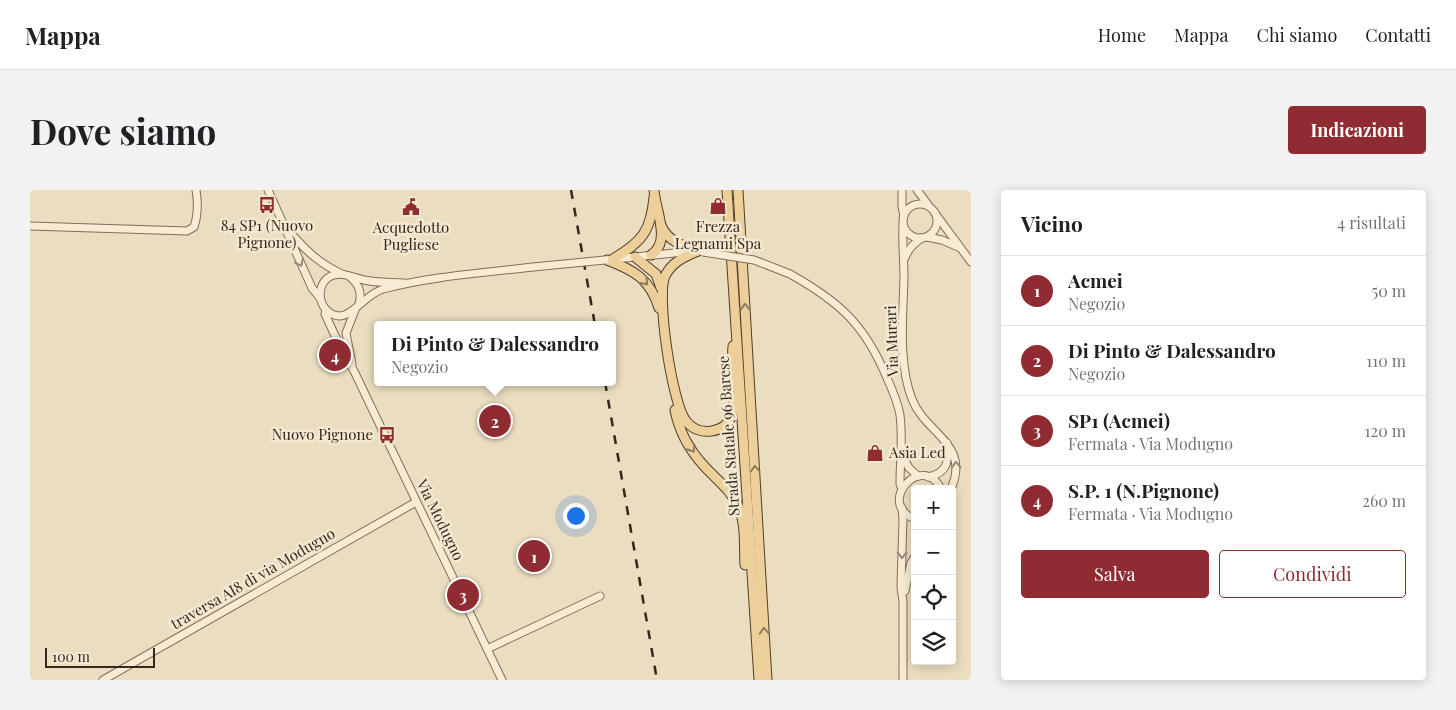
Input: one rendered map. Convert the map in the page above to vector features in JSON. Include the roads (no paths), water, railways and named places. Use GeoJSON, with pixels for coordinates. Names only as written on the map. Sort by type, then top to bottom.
{"type":"FeatureCollection","features":[{"type":"Feature","properties":{"kind":"main road"},"geometry":{"type":"LineString","coordinates":[[721,190],[730,243]]}},
{"type":"Feature","properties":{"kind":"main road","name":"Strada Statale 96 Barese"},"geometry":{"type":"LineString","coordinates":[[727,190],[759,680]]}},
{"type":"Feature","properties":{"kind":"main road","name":"Strada Statale 96 Barese"},"geometry":{"type":"LineString","coordinates":[[738,190],[767,680]]}},
{"type":"Feature","properties":{"kind":"main road"},"geometry":{"type":"LineString","coordinates":[[651,255],[656,252],[660,244],[660,224],[654,193]]}},
{"type":"Feature","properties":{"kind":"main road"},"geometry":{"type":"LineString","coordinates":[[608,260],[631,249],[645,233],[651,221],[654,193]]}},
{"type":"Feature","properties":{"kind":"main road"},"geometry":{"type":"LineString","coordinates":[[660,224],[665,234],[673,241],[700,252]]}},
{"type":"Feature","properties":{"kind":"main road"},"geometry":{"type":"LineString","coordinates":[[700,252],[683,258],[673,265],[666,275],[662,291],[663,321],[677,418],[687,442],[704,466],[730,494],[739,509],[742,521],[746,574],[753,590]]}},
{"type":"Feature","properties":{"kind":"main road"},"geometry":{"type":"LineString","coordinates":[[635,257],[656,274],[662,291]]}},
{"type":"Feature","properties":{"kind":"main road"},"geometry":{"type":"LineString","coordinates":[[608,260],[630,269],[646,282],[654,295],[663,321]]}},
{"type":"Feature","properties":{"kind":"main road"},"geometry":{"type":"LineString","coordinates":[[674,387],[682,415],[688,424],[699,430],[709,432],[718,430],[726,425],[732,417],[734,408],[731,359],[735,321]]}},
{"type":"Feature","properties":{"kind":"street"},"geometry":{"type":"LineString","coordinates":[[30,226],[187,231],[196,224],[196,190]]}},
{"type":"Feature","properties":{"kind":"street"},"geometry":{"type":"LineString","coordinates":[[268,190],[312,288],[326,310],[339,316],[347,314],[379,290],[405,283],[651,255],[700,252],[754,260],[790,274],[806,283],[848,314],[868,338],[879,359],[900,414],[900,484],[902,489]]}},
{"type":"Feature","properties":{"kind":"street","name":"Via Murari"},"geometry":{"type":"LineString","coordinates":[[902,190],[904,220],[904,347],[908,386],[913,401],[922,415],[947,442],[956,455],[956,476],[953,485]]}},
{"type":"Feature","properties":{"kind":"street"},"geometry":{"type":"LineString","coordinates":[[917,190],[971,262]]}},
{"type":"Feature","properties":{"kind":"street"},"geometry":{"type":"LineString","coordinates":[[929,206],[923,204],[913,205],[909,208],[904,220],[907,232],[924,238],[942,240],[960,248]]}},
{"type":"Feature","properties":{"kind":"street"},"geometry":{"type":"LineString","coordinates":[[904,261],[907,252],[916,242],[935,230],[938,220],[936,213]]}},
{"type":"Feature","properties":{"kind":"street"},"geometry":{"type":"LineString","coordinates":[[284,225],[307,251],[330,268],[342,274],[374,282],[405,283]]}},
{"type":"Feature","properties":{"kind":"street"},"geometry":{"type":"LineString","coordinates":[[320,298],[321,286],[327,279],[334,275],[342,274]]}},
{"type":"Feature","properties":{"kind":"street"},"geometry":{"type":"LineString","coordinates":[[350,277],[360,289],[361,297],[357,307]]}},
{"type":"Feature","properties":{"kind":"street","name":"Via Modugno"},"geometry":{"type":"LineString","coordinates":[[354,371],[346,333],[357,307]]}},
{"type":"Feature","properties":{"kind":"street","name":"Via Modugno"},"geometry":{"type":"LineString","coordinates":[[326,310],[325,314],[502,680]]}},
{"type":"Feature","properties":{"kind":"street"},"geometry":{"type":"LineString","coordinates":[[928,477],[940,473],[946,466],[949,458],[947,442]]}},
{"type":"Feature","properties":{"kind":"street"},"geometry":{"type":"LineString","coordinates":[[901,455],[909,468],[918,476],[928,477],[938,485]]}},
{"type":"Feature","properties":{"kind":"street"},"geometry":{"type":"LineString","coordinates":[[904,601],[902,587],[903,519],[900,502],[902,489],[906,483],[918,476]]}},
{"type":"Feature","properties":{"kind":"street","name":"traversa AI8 di via Modugno"},"geometry":{"type":"LineString","coordinates":[[103,680],[416,502]]}},
{"type":"Feature","properties":{"kind":"street"},"geometry":{"type":"LineString","coordinates":[[902,508],[906,514],[911,517]]}},
{"type":"Feature","properties":{"kind":"street"},"geometry":{"type":"LineString","coordinates":[[902,680],[904,601],[906,584],[911,568]]}},
{"type":"Feature","properties":{"kind":"street"},"geometry":{"type":"LineString","coordinates":[[487,649],[600,596]]}},
{"type":"Feature","properties":{"kind":"railway"},"geometry":{"type":"LineString","coordinates":[[571,190],[594,321]]}},
{"type":"Feature","properties":{"kind":"railway"},"geometry":{"type":"LineString","coordinates":[[606,386],[657,680]]}},
{"type":"Feature","properties":{"kind":"place","name":"84 SP1 (Nuovo Pignone)"},"geometry":{"type":"Point","coordinates":[267,205]}},
{"type":"Feature","properties":{"kind":"place","name":"Frezza Legnami Spa"},"geometry":{"type":"Point","coordinates":[718,206]}},
{"type":"Feature","properties":{"kind":"place","name":"Acquedotto Pugliese"},"geometry":{"type":"Point","coordinates":[411,207]}},
{"type":"Feature","properties":{"kind":"place","name":"S.P. 1 (N.Pignone)"},"geometry":{"type":"Point","coordinates":[335,355]}},
{"type":"Feature","properties":{"kind":"place","name":"Di Pinto & Dalessandro"},"geometry":{"type":"Point","coordinates":[495,421]}},
{"type":"Feature","properties":{"kind":"place","name":"Nuovo Pignone"},"geometry":{"type":"Point","coordinates":[387,435]}},
{"type":"Feature","properties":{"kind":"place","name":"Asia Led"},"geometry":{"type":"Point","coordinates":[875,453]}},
{"type":"Feature","properties":{"kind":"place","name":"Acmei"},"geometry":{"type":"Point","coordinates":[534,556]}},
{"type":"Feature","properties":{"kind":"place","name":"SP1 (Acmei)"},"geometry":{"type":"Point","coordinates":[463,595]}}]}
